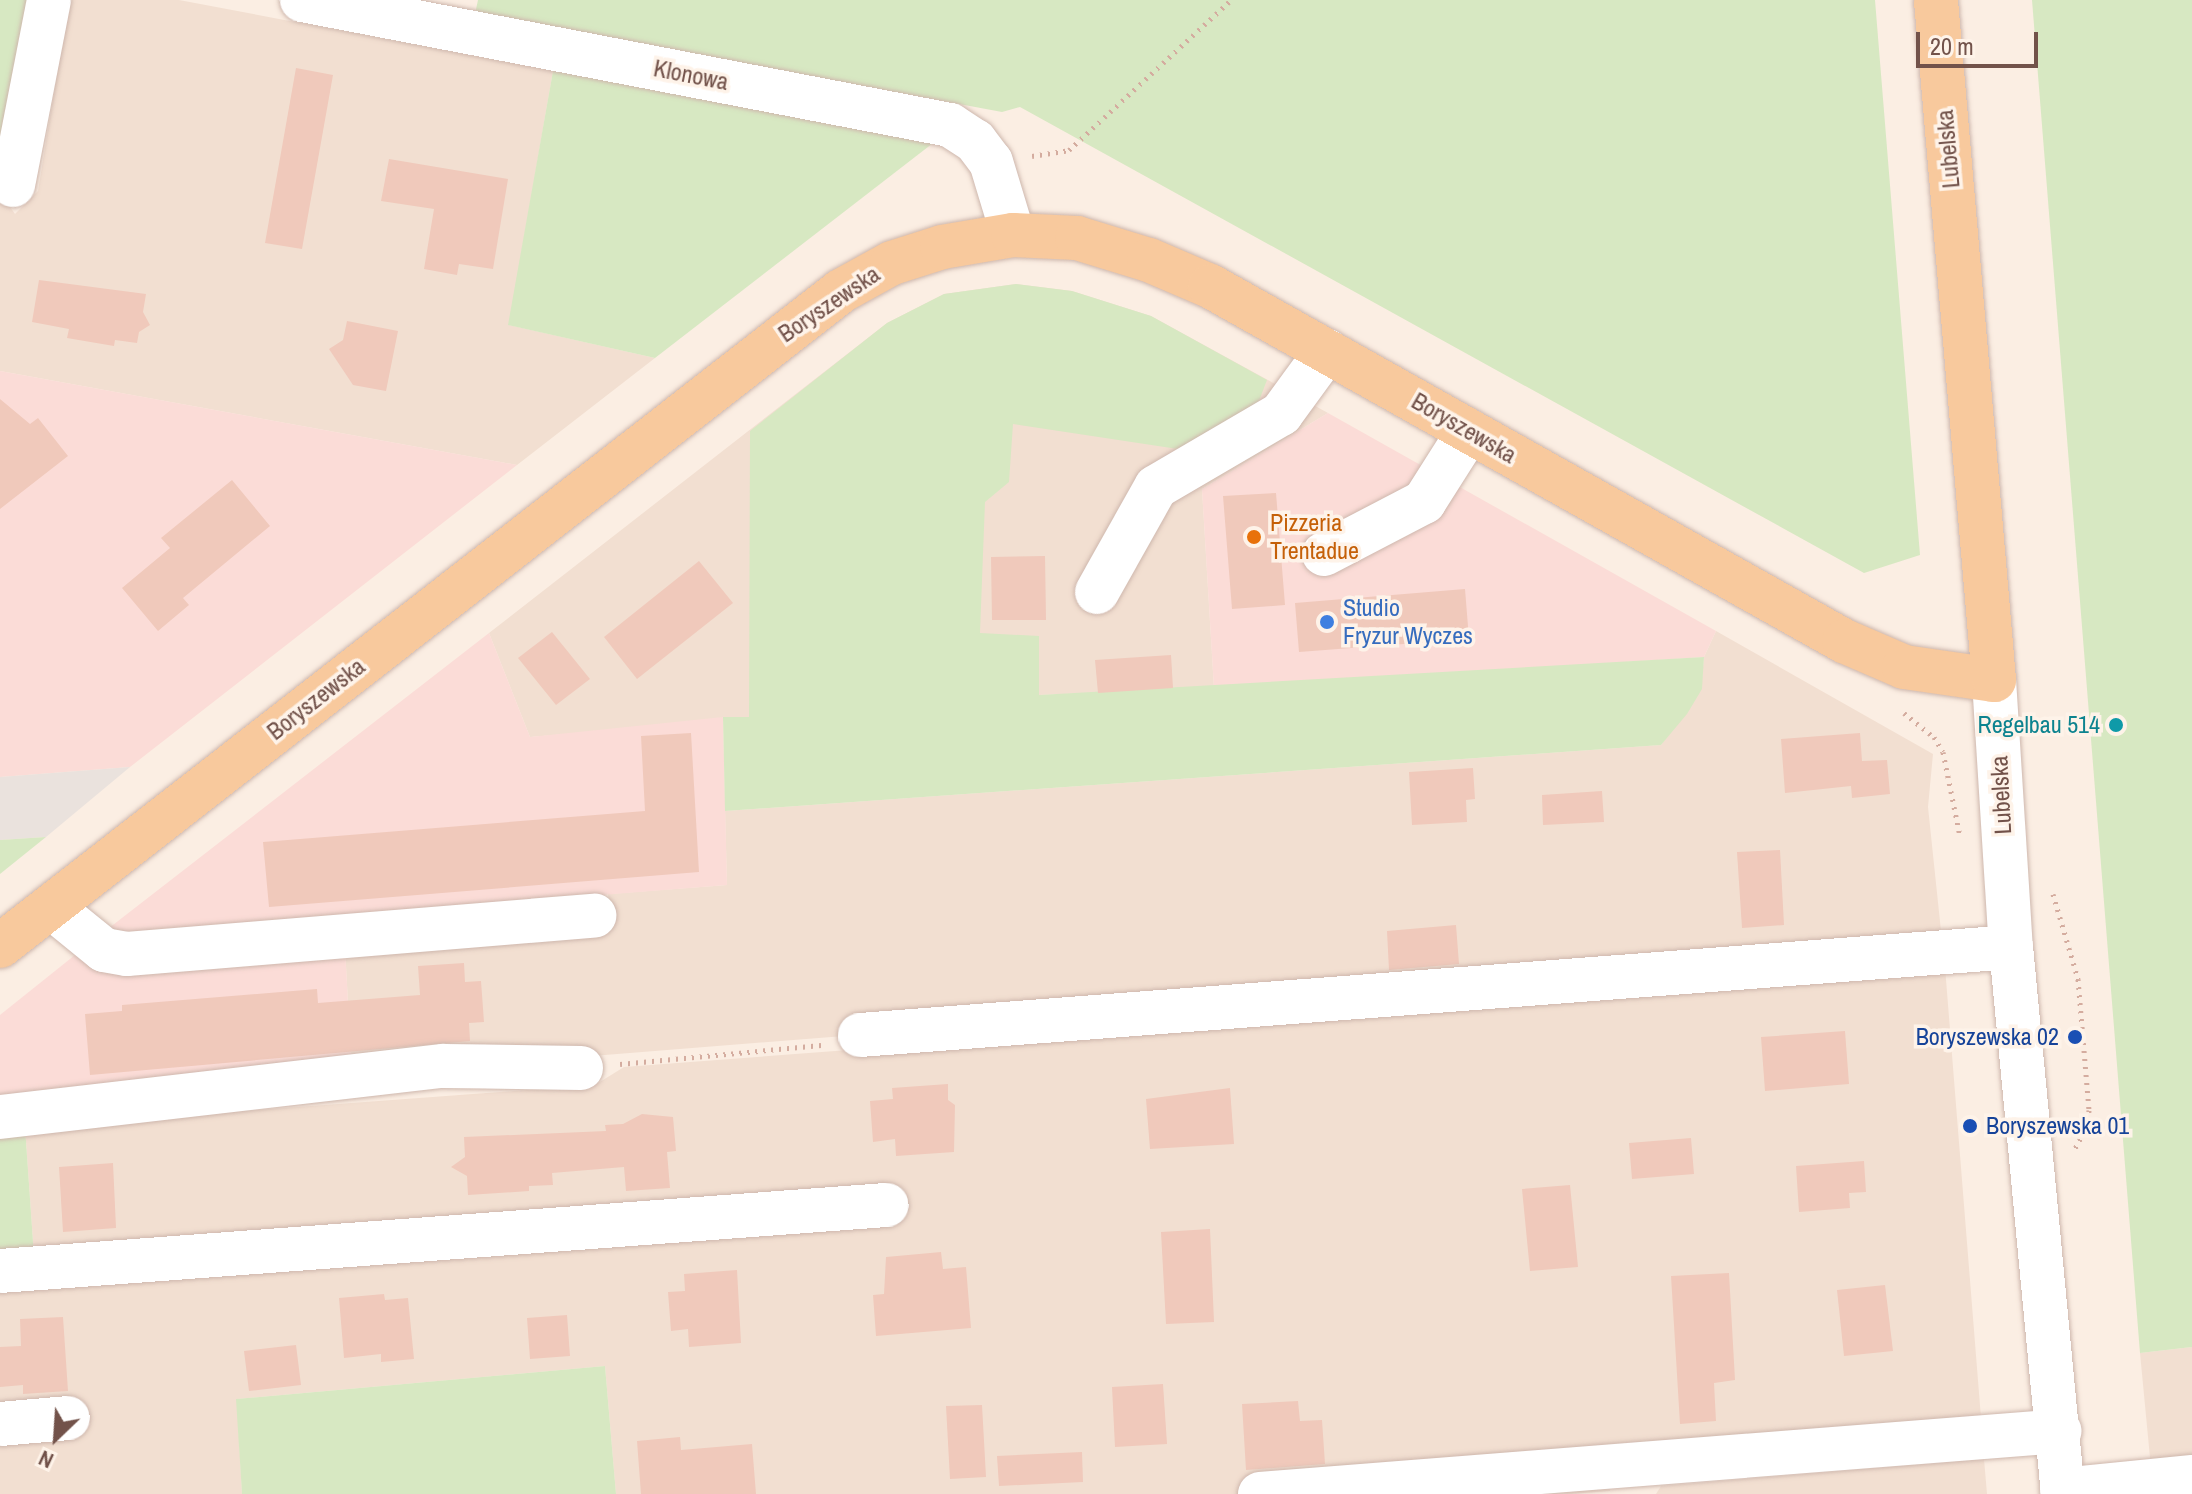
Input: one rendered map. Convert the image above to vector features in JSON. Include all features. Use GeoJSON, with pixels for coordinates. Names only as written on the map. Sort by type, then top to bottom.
{"type":"FeatureCollection","features":[{"type":"Feature","properties":{"kind":"main road","name":"Lubelska"},"geometry":{"type":"LineString","coordinates":[[1936,0],[1994,680]]}},
{"type":"Feature","properties":{"kind":"main road","name":"Boryszewska"},"geometry":{"type":"LineString","coordinates":[[0,946],[841,291],[892,263],[942,247],[1013,235],[1077,238],[1149,260],[1210,286],[1877,657],[1956,677],[1994,680]]}},
{"type":"Feature","properties":{"kind":"street"},"geometry":{"type":"LineString","coordinates":[[13,185],[49,0]]}},
{"type":"Feature","properties":{"kind":"street","name":"Klonowa"},"geometry":{"type":"LineString","coordinates":[[302,0],[950,125],[975,141],[991,162],[1013,235]]}},
{"type":"Feature","properties":{"kind":"street"},"geometry":{"type":"LineString","coordinates":[[1097,592],[1156,487],[1281,414],[1327,351]]}},
{"type":"Feature","properties":{"kind":"street"},"geometry":{"type":"LineString","coordinates":[[1324,554],[1424,502],[1469,431]]}},
{"type":"Feature","properties":{"kind":"street","name":"Lubelska"},"geometry":{"type":"LineString","coordinates":[[1994,680],[2011,947],[2060,1431],[2062,1492]]}},
{"type":"Feature","properties":{"kind":"street"},"geometry":{"type":"LineString","coordinates":[[51,907],[104,950],[127,954],[594,916]]}},
{"type":"Feature","properties":{"kind":"street"},"geometry":{"type":"LineString","coordinates":[[860,1035],[2011,947]]}},
{"type":"Feature","properties":{"kind":"street"},"geometry":{"type":"LineString","coordinates":[[0,1117],[443,1066],[581,1068]]}},
{"type":"Feature","properties":{"kind":"street"},"geometry":{"type":"LineString","coordinates":[[0,1271],[887,1205]]}},
{"type":"Feature","properties":{"kind":"street"},"geometry":{"type":"LineString","coordinates":[[0,1424],[68,1418]]}},
{"type":"Feature","properties":{"kind":"street"},"geometry":{"type":"LineString","coordinates":[[1260,1494],[2060,1431]]}},
{"type":"Feature","properties":{"kind":"street"},"geometry":{"type":"LineString","coordinates":[[2062,1492],[2192,1477]]}},
{"type":"Feature","properties":{"kind":"path"},"geometry":{"type":"LineString","coordinates":[[991,162],[1069,150],[1231,0]]}},
{"type":"Feature","properties":{"kind":"path"},"geometry":{"type":"LineString","coordinates":[[1897,708],[1921,724],[1943,752],[1955,825],[1964,845]]}},
{"type":"Feature","properties":{"kind":"path"},"geometry":{"type":"LineString","coordinates":[[581,1068],[842,1043],[860,1035]]}},
{"type":"Feature","properties":{"kind":"shaded area"},"geometry":{"type":"Polygon","coordinates":[[[69,0],[179,0],[553,71],[509,325],[655,358],[517,465],[0,371],[0,193],[15,214],[38,191],[69,0]]]}},
{"type":"Feature","properties":{"kind":"shaded area"},"geometry":{"type":"Polygon","coordinates":[[[1016,284],[1072,291],[1151,316],[1328,413],[1202,489],[1214,688],[1039,695],[530,737],[489,633],[887,323],[944,294],[1016,284]]]}},
{"type":"Feature","properties":{"kind":"shaded area"},"geometry":{"type":"Polygon","coordinates":[[[0,371],[517,465],[130,767],[0,777],[0,371]]]}},
{"type":"Feature","properties":{"kind":"shaded area"},"geometry":{"type":"Polygon","coordinates":[[[1328,413],[1716,631],[1704,657],[1214,688],[1202,489],[1328,413]]]}},
{"type":"Feature","properties":{"kind":"shaded area"},"geometry":{"type":"Polygon","coordinates":[[[1716,631],[1933,754],[1928,807],[1941,931],[844,1036],[352,1075],[345,948],[612,927],[608,894],[727,885],[725,811],[1661,745],[1701,689],[1704,657],[1716,631]]]}},
{"type":"Feature","properties":{"kind":"shaded area"},"geometry":{"type":"Polygon","coordinates":[[[489,633],[530,737],[723,717],[727,885],[100,935],[489,633]]]}},
{"type":"Feature","properties":{"kind":"shaded area"},"geometry":{"type":"Polygon","coordinates":[[[130,767],[46,837],[0,840],[0,777],[130,767]]]}},
{"type":"Feature","properties":{"kind":"shaded area"},"geometry":{"type":"Polygon","coordinates":[[[345,948],[352,1075],[0,1103],[0,1015],[75,955],[132,963],[345,948]]]}},
{"type":"Feature","properties":{"kind":"shaded area"},"geometry":{"type":"Polygon","coordinates":[[[1945,967],[1981,1418],[1608,1444],[1610,1491],[1571,1494],[616,1494],[605,1366],[237,1399],[242,1494],[0,1494],[0,1433],[89,1425],[87,1411],[0,1416],[0,1282],[34,1256],[25,1127],[595,1085],[624,1067],[1945,967]]]}},
{"type":"Feature","properties":{"kind":"shaded area"},"geometry":{"type":"Polygon","coordinates":[[[2192,1347],[2192,1463],[2151,1468],[2140,1353],[2192,1347]]]}},
{"type":"Feature","properties":{"kind":"shaded area"},"geometry":{"type":"Polygon","coordinates":[[[1984,1459],[1987,1494],[1656,1494],[1661,1486],[1984,1459]]]}},
{"type":"Feature","properties":{"kind":"green space"},"geometry":{"type":"Polygon","coordinates":[[[0,0],[30,0],[0,162],[0,0]]]}},
{"type":"Feature","properties":{"kind":"green space"},"geometry":{"type":"Polygon","coordinates":[[[478,0],[1875,0],[1920,555],[1864,573],[1020,107],[1002,112],[475,14],[478,0]]]}},
{"type":"Feature","properties":{"kind":"green space"},"geometry":{"type":"Polygon","coordinates":[[[2032,0],[2192,0],[2192,1347],[2140,1353],[2032,0]]]}},
{"type":"Feature","properties":{"kind":"green space"},"geometry":{"type":"Polygon","coordinates":[[[553,71],[937,140],[655,358],[508,325],[553,71]]]}},
{"type":"Feature","properties":{"kind":"green space"},"geometry":{"type":"Polygon","coordinates":[[[1016,284],[1072,291],[1151,316],[1267,380],[1252,419],[1191,451],[1013,424],[1009,482],[985,502],[980,633],[1039,636],[1039,695],[1704,657],[1702,689],[1687,714],[1661,745],[725,811],[723,717],[749,717],[750,431],[887,323],[944,294],[1016,284]]]}},
{"type":"Feature","properties":{"kind":"green space"},"geometry":{"type":"Polygon","coordinates":[[[46,837],[0,874],[0,840],[46,837]]]}},
{"type":"Feature","properties":{"kind":"green space"},"geometry":{"type":"Polygon","coordinates":[[[25,1127],[34,1256],[0,1258],[0,1129],[25,1127]]]}},
{"type":"Feature","properties":{"kind":"green space"},"geometry":{"type":"Polygon","coordinates":[[[605,1366],[616,1494],[242,1494],[236,1399],[605,1366]]]}},
{"type":"Feature","properties":{"kind":"building"},"geometry":{"type":"Polygon","coordinates":[[[296,68],[333,75],[302,249],[265,243],[296,68]]]}},
{"type":"Feature","properties":{"kind":"building"},"geometry":{"type":"Polygon","coordinates":[[[389,159],[508,179],[493,269],[459,264],[457,275],[424,269],[434,209],[381,201],[389,159]]]}},
{"type":"Feature","properties":{"kind":"building"},"geometry":{"type":"Polygon","coordinates":[[[39,280],[146,294],[143,312],[150,325],[139,332],[137,343],[115,340],[114,346],[67,338],[69,329],[32,322],[39,280]]]}},
{"type":"Feature","properties":{"kind":"building"},"geometry":{"type":"Polygon","coordinates":[[[347,321],[398,331],[386,391],[353,385],[329,349],[343,340],[347,321]]]}},
{"type":"Feature","properties":{"kind":"building"},"geometry":{"type":"Polygon","coordinates":[[[0,399],[30,424],[38,418],[68,456],[0,509],[0,399]]]}},
{"type":"Feature","properties":{"kind":"building"},"geometry":{"type":"Polygon","coordinates":[[[232,480],[270,526],[183,598],[189,605],[158,631],[122,588],[170,548],[161,538],[232,480]]]}},
{"type":"Feature","properties":{"kind":"building"},"geometry":{"type":"Polygon","coordinates":[[[1276,493],[1285,605],[1232,609],[1223,496],[1276,493]]]}},
{"type":"Feature","properties":{"kind":"building"},"geometry":{"type":"Polygon","coordinates":[[[1045,556],[1046,620],[992,620],[991,557],[1045,556]]]}},
{"type":"Feature","properties":{"kind":"building"},"geometry":{"type":"Polygon","coordinates":[[[699,561],[733,603],[637,679],[604,637],[699,561]]]}},
{"type":"Feature","properties":{"kind":"building"},"geometry":{"type":"Polygon","coordinates":[[[1465,589],[1469,639],[1299,652],[1295,603],[1465,589]]]}},
{"type":"Feature","properties":{"kind":"building"},"geometry":{"type":"Polygon","coordinates":[[[552,632],[590,679],[556,705],[518,658],[552,632]]]}},
{"type":"Feature","properties":{"kind":"building"},"geometry":{"type":"Polygon","coordinates":[[[1171,655],[1173,688],[1098,693],[1095,660],[1171,655]]]}},
{"type":"Feature","properties":{"kind":"building"},"geometry":{"type":"Polygon","coordinates":[[[691,733],[699,872],[269,907],[263,842],[645,811],[641,736],[691,733]]]}},
{"type":"Feature","properties":{"kind":"building"},"geometry":{"type":"Polygon","coordinates":[[[1860,733],[1862,761],[1887,760],[1890,794],[1852,798],[1851,786],[1785,793],[1781,739],[1860,733]]]}},
{"type":"Feature","properties":{"kind":"building"},"geometry":{"type":"Polygon","coordinates":[[[1473,768],[1475,799],[1466,800],[1467,822],[1412,825],[1409,772],[1473,768]]]}},
{"type":"Feature","properties":{"kind":"building"},"geometry":{"type":"Polygon","coordinates":[[[1602,791],[1604,822],[1543,825],[1542,795],[1602,791]]]}},
{"type":"Feature","properties":{"kind":"building"},"geometry":{"type":"Polygon","coordinates":[[[1780,850],[1784,925],[1742,928],[1737,852],[1780,850]]]}},
{"type":"Feature","properties":{"kind":"building"},"geometry":{"type":"Polygon","coordinates":[[[1456,925],[1459,964],[1389,970],[1387,931],[1456,925]]]}},
{"type":"Feature","properties":{"kind":"building"},"geometry":{"type":"Polygon","coordinates":[[[464,963],[465,982],[481,981],[484,1022],[469,1023],[470,1041],[90,1075],[85,1014],[122,1011],[122,1005],[317,989],[318,1003],[420,995],[418,966],[464,963]]]}},
{"type":"Feature","properties":{"kind":"building"},"geometry":{"type":"Polygon","coordinates":[[[1845,1031],[1849,1084],[1765,1091],[1761,1037],[1845,1031]]]}},
{"type":"Feature","properties":{"kind":"building"},"geometry":{"type":"Polygon","coordinates":[[[948,1084],[948,1100],[955,1105],[954,1152],[896,1156],[895,1139],[873,1142],[870,1101],[893,1099],[892,1088],[948,1084]]]}},
{"type":"Feature","properties":{"kind":"building"},"geometry":{"type":"Polygon","coordinates":[[[1230,1088],[1234,1144],[1150,1149],[1146,1099],[1230,1088]]]}},
{"type":"Feature","properties":{"kind":"building"},"geometry":{"type":"Polygon","coordinates":[[[642,1114],[673,1117],[676,1151],[667,1152],[670,1188],[626,1191],[624,1167],[552,1173],[553,1185],[529,1186],[529,1191],[468,1195],[467,1176],[451,1167],[465,1157],[464,1137],[606,1131],[605,1125],[623,1124],[642,1114]]]}},
{"type":"Feature","properties":{"kind":"building"},"geometry":{"type":"Polygon","coordinates":[[[1691,1138],[1694,1174],[1632,1179],[1629,1143],[1691,1138]]]}},
{"type":"Feature","properties":{"kind":"building"},"geometry":{"type":"Polygon","coordinates":[[[1864,1161],[1866,1192],[1849,1193],[1850,1208],[1799,1212],[1796,1166],[1864,1161]]]}},
{"type":"Feature","properties":{"kind":"building"},"geometry":{"type":"Polygon","coordinates":[[[113,1163],[116,1228],[63,1232],[59,1167],[113,1163]]]}},
{"type":"Feature","properties":{"kind":"building"},"geometry":{"type":"Polygon","coordinates":[[[1570,1185],[1578,1267],[1530,1271],[1522,1189],[1570,1185]]]}},
{"type":"Feature","properties":{"kind":"building"},"geometry":{"type":"Polygon","coordinates":[[[1210,1229],[1214,1322],[1166,1324],[1161,1232],[1210,1229]]]}},
{"type":"Feature","properties":{"kind":"building"},"geometry":{"type":"Polygon","coordinates":[[[941,1252],[943,1269],[966,1267],[971,1328],[876,1336],[873,1295],[884,1294],[886,1257],[941,1252]]]}},
{"type":"Feature","properties":{"kind":"building"},"geometry":{"type":"Polygon","coordinates":[[[737,1270],[741,1343],[689,1347],[688,1329],[671,1331],[668,1292],[685,1291],[684,1274],[737,1270]]]}},
{"type":"Feature","properties":{"kind":"building"},"geometry":{"type":"Polygon","coordinates":[[[1729,1273],[1735,1380],[1714,1383],[1716,1421],[1680,1424],[1671,1276],[1729,1273]]]}},
{"type":"Feature","properties":{"kind":"building"},"geometry":{"type":"Polygon","coordinates":[[[1885,1285],[1893,1351],[1844,1356],[1837,1290],[1885,1285]]]}},
{"type":"Feature","properties":{"kind":"building"},"geometry":{"type":"Polygon","coordinates":[[[384,1294],[385,1300],[408,1298],[414,1359],[381,1362],[381,1354],[344,1358],[339,1298],[384,1294]]]}},
{"type":"Feature","properties":{"kind":"building"},"geometry":{"type":"Polygon","coordinates":[[[567,1315],[570,1356],[530,1359],[527,1318],[567,1315]]]}},
{"type":"Feature","properties":{"kind":"building"},"geometry":{"type":"Polygon","coordinates":[[[63,1317],[68,1391],[23,1394],[23,1385],[0,1387],[0,1347],[21,1346],[20,1319],[63,1317]]]}},
{"type":"Feature","properties":{"kind":"building"},"geometry":{"type":"Polygon","coordinates":[[[296,1345],[301,1385],[249,1391],[244,1351],[296,1345]]]}},
{"type":"Feature","properties":{"kind":"building"},"geometry":{"type":"Polygon","coordinates":[[[1163,1384],[1167,1444],[1115,1447],[1112,1387],[1163,1384]]]}},
{"type":"Feature","properties":{"kind":"building"},"geometry":{"type":"Polygon","coordinates":[[[1298,1401],[1300,1421],[1322,1420],[1325,1464],[1246,1470],[1242,1404],[1298,1401]]]}},
{"type":"Feature","properties":{"kind":"building"},"geometry":{"type":"Polygon","coordinates":[[[982,1405],[986,1477],[950,1479],[946,1406],[982,1405]]]}},
{"type":"Feature","properties":{"kind":"building"},"geometry":{"type":"Polygon","coordinates":[[[680,1437],[681,1450],[752,1444],[756,1494],[641,1494],[637,1441],[680,1437]]]}},
{"type":"Feature","properties":{"kind":"building"},"geometry":{"type":"Polygon","coordinates":[[[1082,1452],[1083,1482],[999,1486],[997,1456],[1082,1452]]]}},
{"type":"Feature","properties":{"kind":"place","name":"Pizzeria Trentadue"},"geometry":{"type":"Point","coordinates":[1254,537]}},
{"type":"Feature","properties":{"kind":"place","name":"Studio Fryzur Wyczes"},"geometry":{"type":"Point","coordinates":[1327,622]}},
{"type":"Feature","properties":{"kind":"place","name":"Regelbau 514"},"geometry":{"type":"Point","coordinates":[2116,725]}},
{"type":"Feature","properties":{"kind":"place","name":"Boryszewska 02"},"geometry":{"type":"Point","coordinates":[2075,1037]}},
{"type":"Feature","properties":{"kind":"place","name":"Boryszewska 01"},"geometry":{"type":"Point","coordinates":[1970,1126]}}]}
